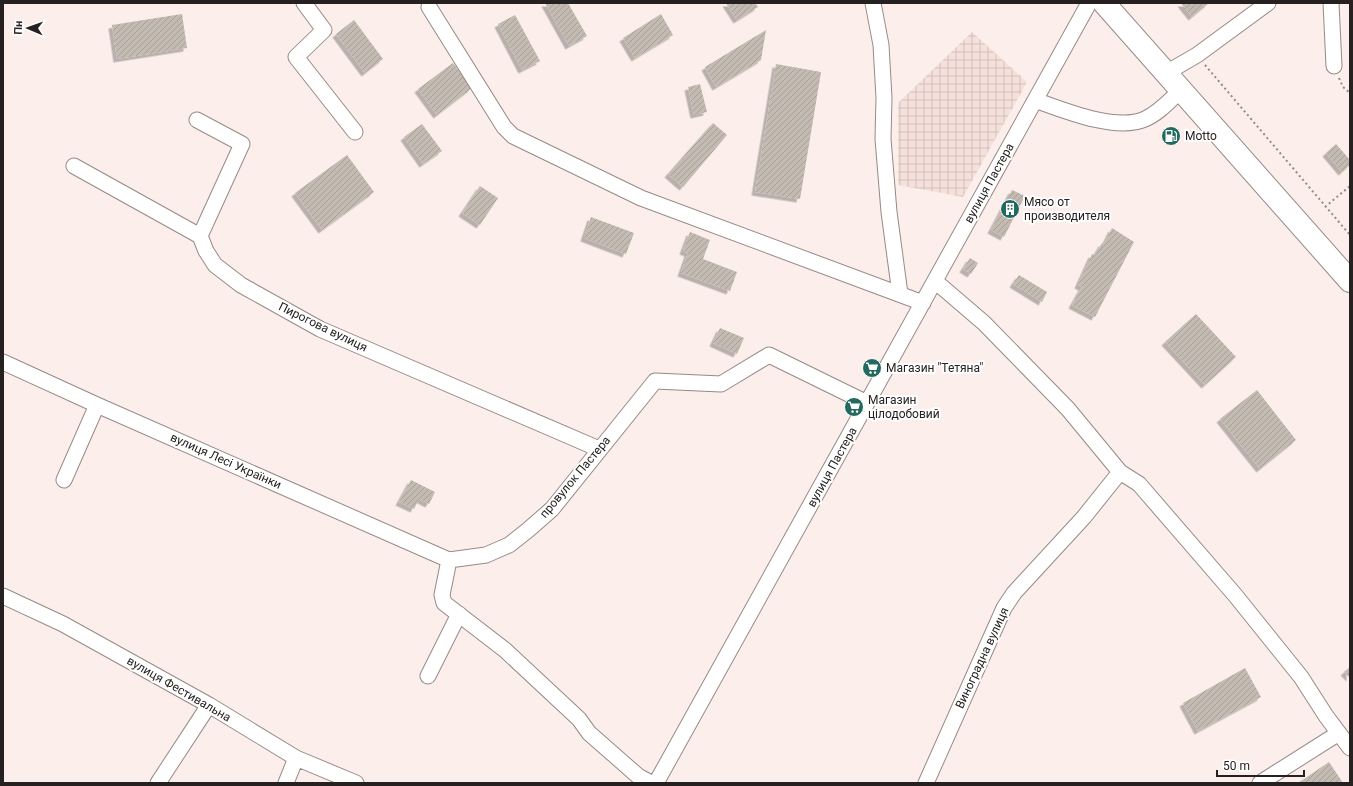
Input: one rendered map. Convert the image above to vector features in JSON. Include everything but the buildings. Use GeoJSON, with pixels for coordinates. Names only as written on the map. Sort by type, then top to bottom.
{"type":"FeatureCollection","features":[{"type":"Feature","properties":{"kind":"highway"},"geometry":{"type":"LineString","coordinates":[[1104,3],[1350,281]]}},
{"type":"Feature","properties":{"kind":"street"},"geometry":{"type":"LineString","coordinates":[[304,3],[324,30],[296,57],[355,132]]}},
{"type":"Feature","properties":{"kind":"street"},"geometry":{"type":"LineString","coordinates":[[873,3],[881,45],[884,98],[883,139],[889,212],[900,294]]}},
{"type":"Feature","properties":{"kind":"street","name":"вулиця Пастера"},"geometry":{"type":"LineString","coordinates":[[656,783],[1089,3]]}},
{"type":"Feature","properties":{"kind":"street"},"geometry":{"type":"LineString","coordinates":[[1166,73],[1197,55],[1268,3]]}},
{"type":"Feature","properties":{"kind":"street"},"geometry":{"type":"LineString","coordinates":[[1331,3],[1334,66]]}},
{"type":"Feature","properties":{"kind":"street"},"geometry":{"type":"LineString","coordinates":[[429,7],[504,127],[513,136],[641,198],[923,303]]}},
{"type":"Feature","properties":{"kind":"street"},"geometry":{"type":"LineString","coordinates":[[1035,100],[1087,118],[1132,122],[1147,118],[1181,90]]}},
{"type":"Feature","properties":{"kind":"street"},"geometry":{"type":"LineString","coordinates":[[74,166],[200,236],[242,144],[197,120]]}},
{"type":"Feature","properties":{"kind":"street","name":"Пирогова вулиця"},"geometry":{"type":"LineString","coordinates":[[200,236],[206,251],[215,265],[241,285],[320,329],[599,449]]}},
{"type":"Feature","properties":{"kind":"street"},"geometry":{"type":"LineString","coordinates":[[934,281],[984,323],[1068,409],[1120,472],[1139,484],[1234,595],[1300,677],[1350,748]]}},
{"type":"Feature","properties":{"kind":"street","name":"провулок Пастера"},"geometry":{"type":"LineString","coordinates":[[449,560],[486,555],[509,545],[552,509],[655,381],[722,384],[769,355],[867,403]]}},
{"type":"Feature","properties":{"kind":"street","name":"вулиця Лесі Українки"},"geometry":{"type":"LineString","coordinates":[[3,362],[449,560]]}},
{"type":"Feature","properties":{"kind":"street"},"geometry":{"type":"LineString","coordinates":[[64,480],[97,405]]}},
{"type":"Feature","properties":{"kind":"street","name":"Виноградна вулиця"},"geometry":{"type":"LineString","coordinates":[[926,783],[1004,608],[1014,594],[1084,517],[1120,472]]}},
{"type":"Feature","properties":{"kind":"street"},"geometry":{"type":"LineString","coordinates":[[449,560],[442,595],[444,603],[505,650],[579,719],[589,733],[638,776],[651,783]]}},
{"type":"Feature","properties":{"kind":"street","name":"вулиця Фестивальна"},"geometry":{"type":"LineString","coordinates":[[3,596],[63,624],[209,705],[296,758],[356,783]]}},
{"type":"Feature","properties":{"kind":"street"},"geometry":{"type":"LineString","coordinates":[[428,676],[459,614]]}},
{"type":"Feature","properties":{"kind":"street"},"geometry":{"type":"LineString","coordinates":[[158,783],[209,705]]}},
{"type":"Feature","properties":{"kind":"street"},"geometry":{"type":"LineString","coordinates":[[1260,783],[1339,733]]}},
{"type":"Feature","properties":{"kind":"street"},"geometry":{"type":"LineString","coordinates":[[286,783],[296,758]]}},
{"type":"Feature","properties":{"kind":"path"},"geometry":{"type":"LineString","coordinates":[[1197,55],[1350,235]]}},
{"type":"Feature","properties":{"kind":"path"},"geometry":{"type":"LineString","coordinates":[[1334,66],[1344,87],[1350,93]]}},
{"type":"Feature","properties":{"kind":"path"},"geometry":{"type":"LineString","coordinates":[[1325,207],[1350,186]]}},
{"type":"Feature","properties":{"kind":"shaded area"},"geometry":{"type":"Polygon","coordinates":[[[972,32],[1027,82],[963,197],[898,185],[898,103],[972,32]]]}},
{"type":"Feature","properties":{"kind":"place","name":"Motto"},"geometry":{"type":"Point","coordinates":[1171,136]}},
{"type":"Feature","properties":{"kind":"place","name":"Мясо от производителя"},"geometry":{"type":"Point","coordinates":[1010,209]}},
{"type":"Feature","properties":{"kind":"place","name":"Магазин \"Тетяна\""},"geometry":{"type":"Point","coordinates":[872,368]}},
{"type":"Feature","properties":{"kind":"place","name":"Магазин цілодобовий"},"geometry":{"type":"Point","coordinates":[854,407]}}]}
